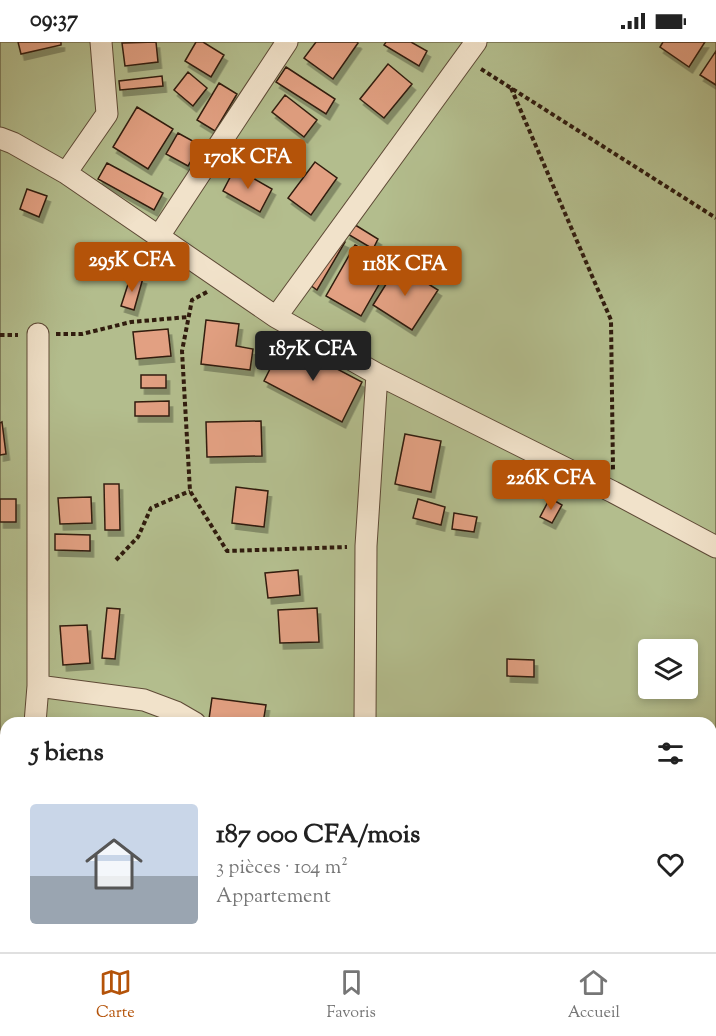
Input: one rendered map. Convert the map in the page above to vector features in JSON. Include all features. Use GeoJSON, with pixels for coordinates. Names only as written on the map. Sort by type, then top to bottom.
{"type":"FeatureCollection","features":[{"type":"Feature","properties":{"kind":"street"},"geometry":{"type":"LineString","coordinates":[[66,173],[107,114],[101,42]]}},
{"type":"Feature","properties":{"kind":"street"},"geometry":{"type":"LineString","coordinates":[[159,236],[287,42]]}},
{"type":"Feature","properties":{"kind":"street"},"geometry":{"type":"LineString","coordinates":[[276,317],[470,50]]}},
{"type":"Feature","properties":{"kind":"street"},"geometry":{"type":"LineString","coordinates":[[0,138],[66,173],[276,317],[376,374],[613,492],[716,548]]}},
{"type":"Feature","properties":{"kind":"street"},"geometry":{"type":"LineString","coordinates":[[35,717],[38,686],[38,334]]}},
{"type":"Feature","properties":{"kind":"street"},"geometry":{"type":"LineString","coordinates":[[365,717],[366,546],[376,374]]}},
{"type":"Feature","properties":{"kind":"street"},"geometry":{"type":"LineString","coordinates":[[38,686],[144,700],[185,717]]}},
{"type":"Feature","properties":{"kind":"path"},"geometry":{"type":"LineString","coordinates":[[470,50],[511,88],[716,218]]}},
{"type":"Feature","properties":{"kind":"path"},"geometry":{"type":"LineString","coordinates":[[511,88],[611,320],[613,492]]}},
{"type":"Feature","properties":{"kind":"path"},"geometry":{"type":"LineString","coordinates":[[226,282],[192,300],[182,351],[190,491],[227,551],[366,546]]}},
{"type":"Feature","properties":{"kind":"path"},"geometry":{"type":"LineString","coordinates":[[0,335],[82,334],[131,322],[188,317]]}},
{"type":"Feature","properties":{"kind":"path"},"geometry":{"type":"LineString","coordinates":[[116,560],[138,537],[151,508],[190,491]]}},
{"type":"Feature","properties":{"kind":"green space"},"geometry":{"type":"Polygon","coordinates":[[[0,42],[716,42],[716,717],[0,717],[0,42]]]}},
{"type":"Feature","properties":{"kind":"building"},"geometry":{"type":"Polygon","coordinates":[[[18,42],[61,42],[61,45],[21,54],[18,42]]]}},
{"type":"Feature","properties":{"kind":"building"},"geometry":{"type":"Polygon","coordinates":[[[156,42],[158,62],[125,66],[122,43],[156,42]]]}},
{"type":"Feature","properties":{"kind":"building"},"geometry":{"type":"Polygon","coordinates":[[[196,42],[203,42],[224,55],[211,77],[185,61],[196,42]]]}},
{"type":"Feature","properties":{"kind":"building"},"geometry":{"type":"Polygon","coordinates":[[[316,42],[358,43],[333,79],[304,58],[316,42]]]}},
{"type":"Feature","properties":{"kind":"building"},"geometry":{"type":"Polygon","coordinates":[[[386,42],[411,42],[427,51],[419,66],[384,45],[386,42]]]}},
{"type":"Feature","properties":{"kind":"building"},"geometry":{"type":"Polygon","coordinates":[[[663,42],[705,42],[689,67],[660,47],[663,42]]]}},
{"type":"Feature","properties":{"kind":"building"},"geometry":{"type":"Polygon","coordinates":[[[716,51],[716,85],[700,75],[716,51]]]}},
{"type":"Feature","properties":{"kind":"building"},"geometry":{"type":"Polygon","coordinates":[[[388,64],[412,84],[384,118],[360,99],[388,64]]]}},
{"type":"Feature","properties":{"kind":"building"},"geometry":{"type":"Polygon","coordinates":[[[286,67],[335,99],[326,114],[276,82],[286,67]]]}},
{"type":"Feature","properties":{"kind":"building"},"geometry":{"type":"Polygon","coordinates":[[[188,72],[207,88],[193,106],[174,90],[188,72]]]}},
{"type":"Feature","properties":{"kind":"building"},"geometry":{"type":"Polygon","coordinates":[[[162,76],[163,86],[120,90],[119,81],[162,76]]]}},
{"type":"Feature","properties":{"kind":"building"},"geometry":{"type":"Polygon","coordinates":[[[219,83],[237,94],[215,131],[197,120],[219,83]]]}},
{"type":"Feature","properties":{"kind":"building"},"geometry":{"type":"Polygon","coordinates":[[[285,95],[317,120],[304,137],[272,112],[285,95]]]}},
{"type":"Feature","properties":{"kind":"building"},"geometry":{"type":"Polygon","coordinates":[[[137,107],[173,129],[148,169],[113,147],[137,107]]]}},
{"type":"Feature","properties":{"kind":"building"},"geometry":{"type":"Polygon","coordinates":[[[178,133],[200,145],[188,166],[166,154],[178,133]]]}},
{"type":"Feature","properties":{"kind":"building"},"geometry":{"type":"Polygon","coordinates":[[[315,162],[337,178],[311,215],[288,198],[315,162]]]}},
{"type":"Feature","properties":{"kind":"building"},"geometry":{"type":"Polygon","coordinates":[[[107,163],[163,193],[154,210],[98,179],[107,163]]]}},
{"type":"Feature","properties":{"kind":"building"},"geometry":{"type":"Polygon","coordinates":[[[235,168],[272,189],[260,212],[223,191],[235,168]]]}},
{"type":"Feature","properties":{"kind":"building"},"geometry":{"type":"Polygon","coordinates":[[[27,189],[47,196],[39,217],[20,209],[27,189]]]}},
{"type":"Feature","properties":{"kind":"building"},"geometry":{"type":"Polygon","coordinates":[[[352,223],[378,239],[373,249],[346,233],[352,223]]]}},
{"type":"Feature","properties":{"kind":"building"},"geometry":{"type":"Polygon","coordinates":[[[337,238],[345,242],[317,290],[310,285],[337,238]]]}},
{"type":"Feature","properties":{"kind":"building"},"geometry":{"type":"Polygon","coordinates":[[[355,245],[390,265],[361,316],[326,296],[355,245]]]}},
{"type":"Feature","properties":{"kind":"building"},"geometry":{"type":"Polygon","coordinates":[[[398,265],[438,290],[412,330],[373,305],[398,265]]]}},
{"type":"Feature","properties":{"kind":"building"},"geometry":{"type":"Polygon","coordinates":[[[131,275],[143,278],[134,310],[121,306],[131,275]]]}},
{"type":"Feature","properties":{"kind":"building"},"geometry":{"type":"Polygon","coordinates":[[[206,320],[239,324],[236,346],[253,349],[250,370],[201,364],[206,320]]]}},
{"type":"Feature","properties":{"kind":"building"},"geometry":{"type":"Polygon","coordinates":[[[168,329],[171,356],[136,359],[133,332],[168,329]]]}},
{"type":"Feature","properties":{"kind":"building"},"geometry":{"type":"Polygon","coordinates":[[[284,341],[362,382],[342,422],[264,381],[284,341]]]}},
{"type":"Feature","properties":{"kind":"building"},"geometry":{"type":"Polygon","coordinates":[[[141,375],[166,375],[166,388],[141,388],[141,375]]]}},
{"type":"Feature","properties":{"kind":"building"},"geometry":{"type":"Polygon","coordinates":[[[169,401],[169,416],[135,416],[135,402],[169,401]]]}},
{"type":"Feature","properties":{"kind":"building"},"geometry":{"type":"Polygon","coordinates":[[[261,421],[262,456],[207,457],[206,422],[261,421]]]}},
{"type":"Feature","properties":{"kind":"building"},"geometry":{"type":"Polygon","coordinates":[[[2,422],[6,454],[0,455],[0,423],[2,422]]]}},
{"type":"Feature","properties":{"kind":"building"},"geometry":{"type":"Polygon","coordinates":[[[405,434],[441,441],[431,492],[395,484],[405,434]]]}},
{"type":"Feature","properties":{"kind":"building"},"geometry":{"type":"Polygon","coordinates":[[[104,484],[119,484],[120,530],[105,530],[104,484]]]}},
{"type":"Feature","properties":{"kind":"building"},"geometry":{"type":"Polygon","coordinates":[[[236,487],[268,491],[264,527],[232,523],[236,487]]]}},
{"type":"Feature","properties":{"kind":"building"},"geometry":{"type":"Polygon","coordinates":[[[91,497],[92,523],[60,524],[58,498],[91,497]]]}},
{"type":"Feature","properties":{"kind":"building"},"geometry":{"type":"Polygon","coordinates":[[[550,498],[562,505],[552,523],[540,517],[550,498]]]}},
{"type":"Feature","properties":{"kind":"building"},"geometry":{"type":"Polygon","coordinates":[[[0,499],[16,499],[16,522],[0,522],[0,499]]]}},
{"type":"Feature","properties":{"kind":"building"},"geometry":{"type":"Polygon","coordinates":[[[418,499],[445,507],[441,525],[413,518],[418,499]]]}},
{"type":"Feature","properties":{"kind":"building"},"geometry":{"type":"Polygon","coordinates":[[[454,513],[477,517],[474,532],[452,529],[454,513]]]}},
{"type":"Feature","properties":{"kind":"building"},"geometry":{"type":"Polygon","coordinates":[[[55,534],[90,535],[90,551],[55,550],[55,534]]]}},
{"type":"Feature","properties":{"kind":"building"},"geometry":{"type":"Polygon","coordinates":[[[298,570],[300,595],[268,598],[265,573],[298,570]]]}},
{"type":"Feature","properties":{"kind":"building"},"geometry":{"type":"Polygon","coordinates":[[[107,608],[120,609],[115,659],[102,658],[107,608]]]}},
{"type":"Feature","properties":{"kind":"building"},"geometry":{"type":"Polygon","coordinates":[[[317,608],[319,642],[280,643],[278,610],[317,608]]]}},
{"type":"Feature","properties":{"kind":"building"},"geometry":{"type":"Polygon","coordinates":[[[87,625],[90,663],[63,665],[60,626],[87,625]]]}},
{"type":"Feature","properties":{"kind":"building"},"geometry":{"type":"Polygon","coordinates":[[[507,659],[534,660],[534,677],[507,676],[507,659]]]}},
{"type":"Feature","properties":{"kind":"building"},"geometry":{"type":"Polygon","coordinates":[[[212,698],[266,705],[264,717],[209,717],[212,698]]]}}]}
